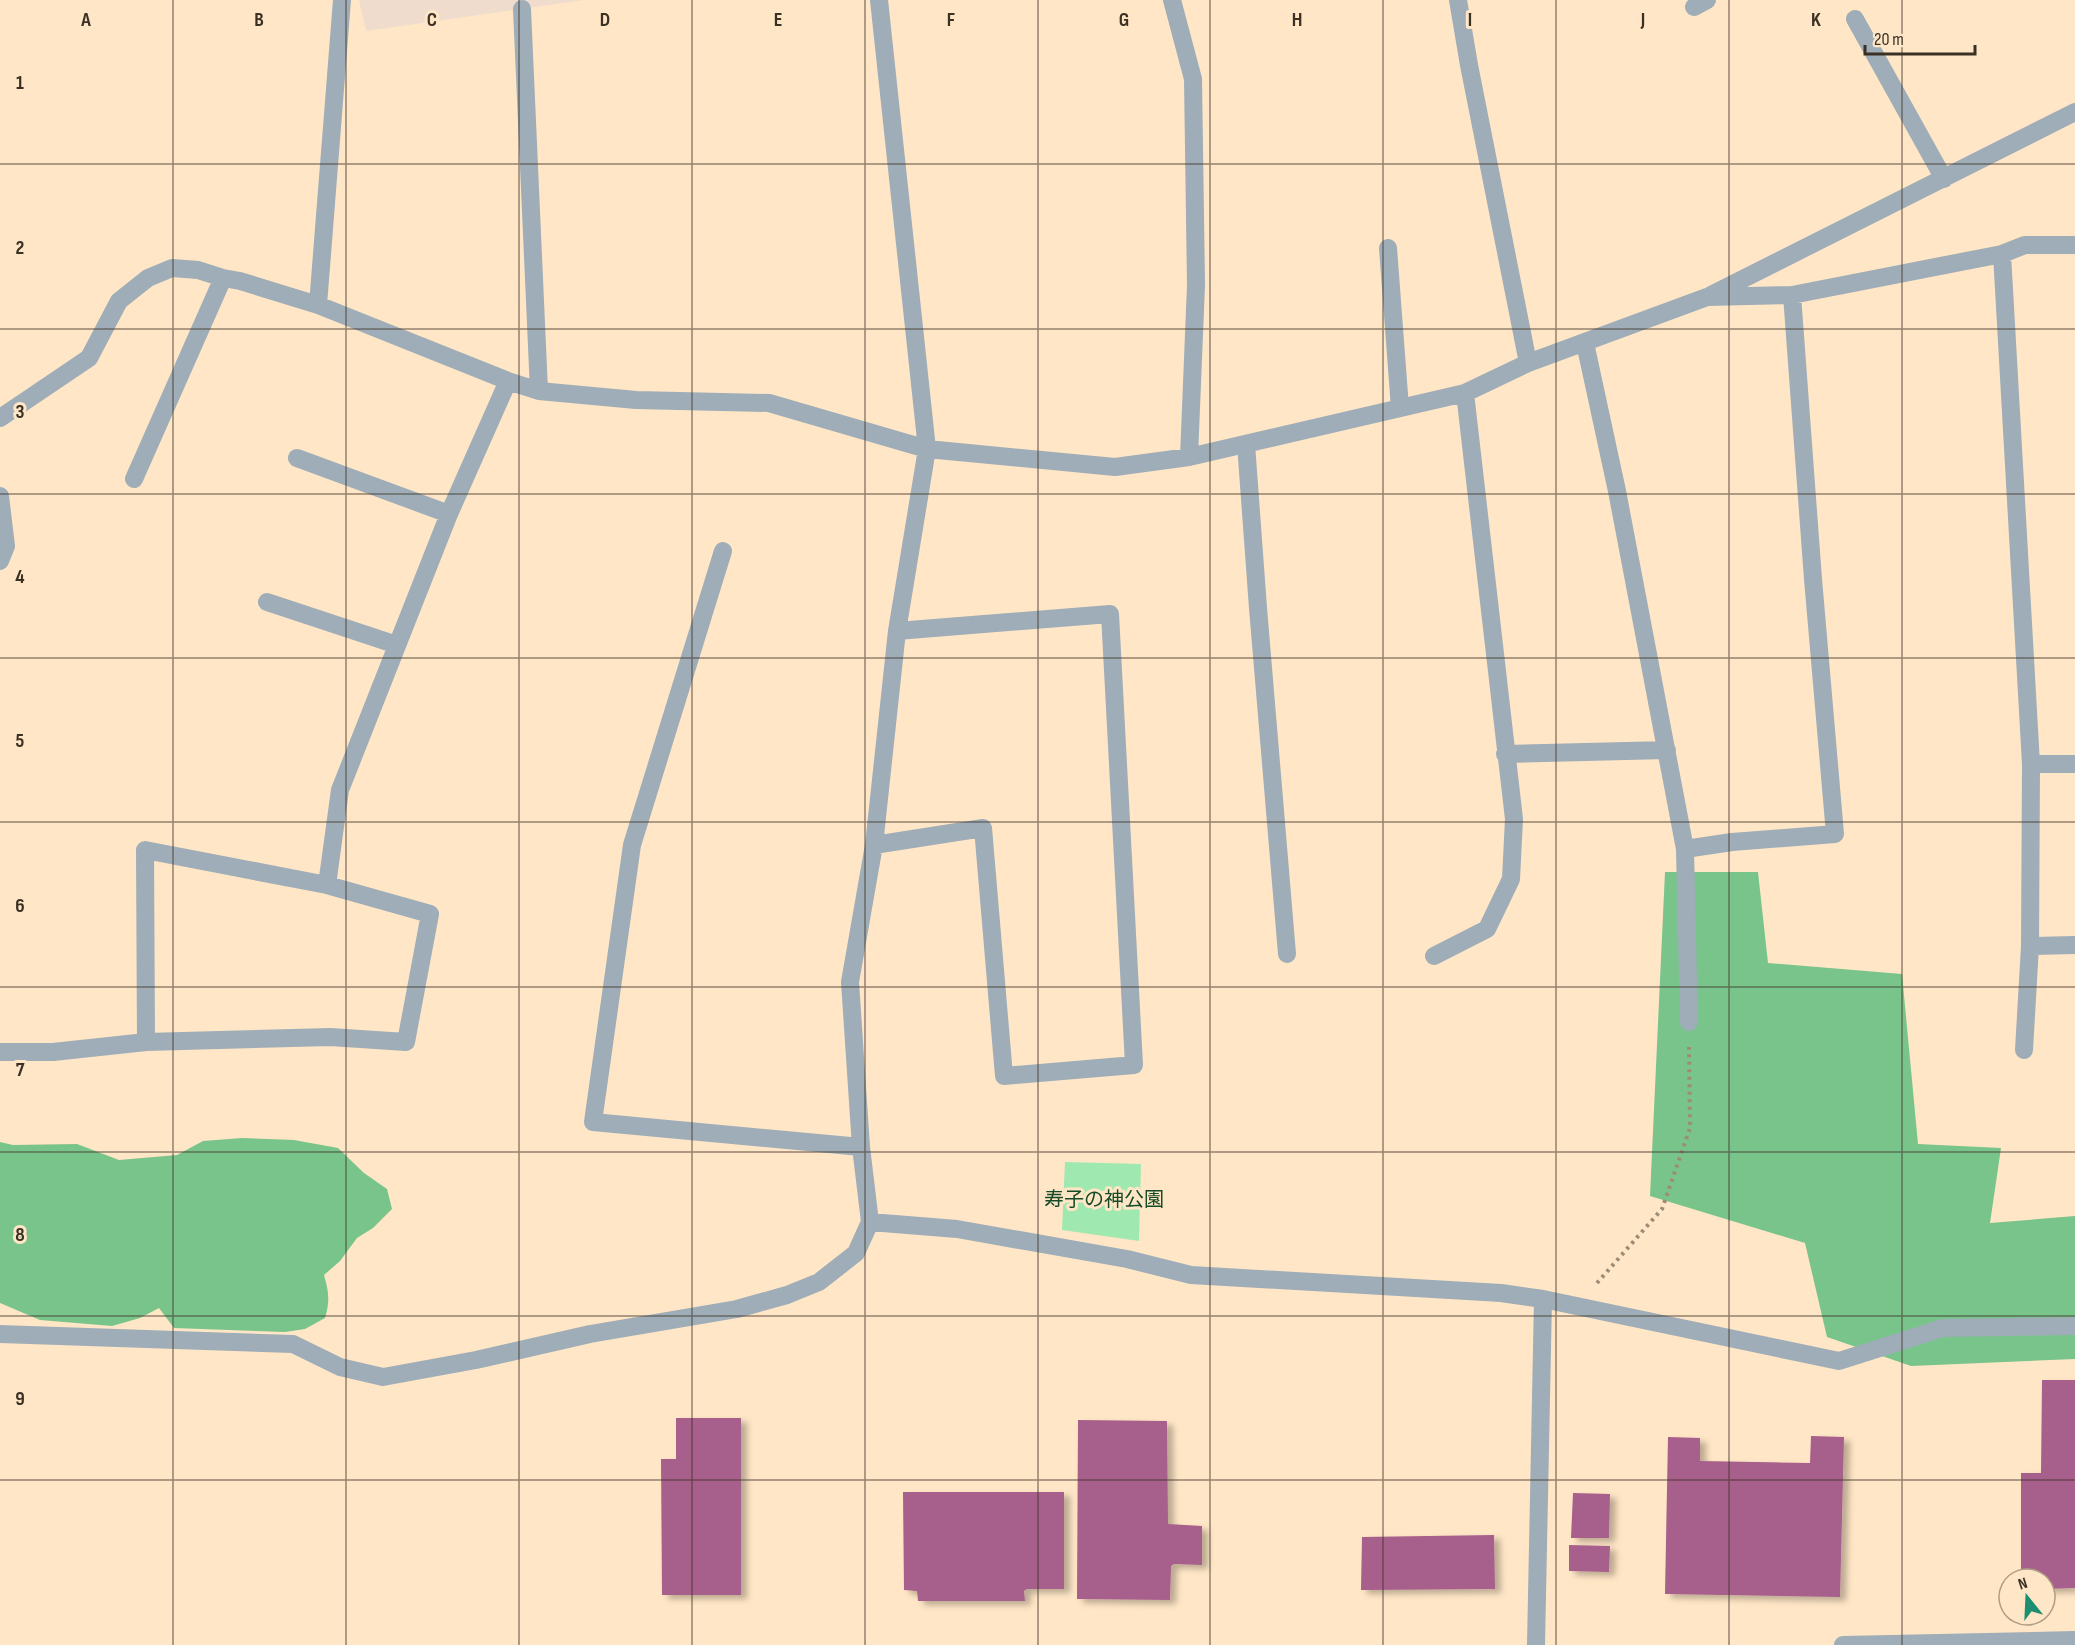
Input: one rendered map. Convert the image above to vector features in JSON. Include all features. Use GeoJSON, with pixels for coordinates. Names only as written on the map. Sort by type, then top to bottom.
{"type":"FeatureCollection","features":[{"type":"Feature","properties":{"kind":"street"},"geometry":{"type":"LineString","coordinates":[[318,304],[342,0]]}},
{"type":"Feature","properties":{"kind":"street"},"geometry":{"type":"LineString","coordinates":[[0,1334],[293,1344],[340,1367],[382,1377],[477,1360],[590,1335],[737,1309],[787,1295],[819,1282],[856,1253],[870,1222],[861,1147],[850,982],[874,845],[897,631],[927,449],[879,0]]}},
{"type":"Feature","properties":{"kind":"street"},"geometry":{"type":"LineString","coordinates":[[1172,0],[1193,79],[1196,285],[1189,457]]}},
{"type":"Feature","properties":{"kind":"street"},"geometry":{"type":"LineString","coordinates":[[1458,0],[1528,363]]}},
{"type":"Feature","properties":{"kind":"street"},"geometry":{"type":"LineString","coordinates":[[522,9],[539,391]]}},
{"type":"Feature","properties":{"kind":"street"},"geometry":{"type":"LineString","coordinates":[[1855,19],[1944,179]]}},
{"type":"Feature","properties":{"kind":"street"},"geometry":{"type":"LineString","coordinates":[[0,418],[89,358],[119,301],[148,278],[172,268],[198,270],[223,278],[240,280],[318,304],[508,381],[539,391],[636,400],[769,403],[927,449],[1115,467],[1189,457],[1465,393],[1528,363],[1707,297],[2075,112]]}},
{"type":"Feature","properties":{"kind":"street"},"geometry":{"type":"LineString","coordinates":[[1707,297],[1792,296],[2002,254],[2025,245],[2075,245]]}},
{"type":"Feature","properties":{"kind":"street"},"geometry":{"type":"LineString","coordinates":[[1388,248],[1400,408]]}},
{"type":"Feature","properties":{"kind":"street"},"geometry":{"type":"LineString","coordinates":[[2002,254],[2031,764],[2030,946],[2024,1050]]}},
{"type":"Feature","properties":{"kind":"street"},"geometry":{"type":"LineString","coordinates":[[135,479],[223,278]]}},
{"type":"Feature","properties":{"kind":"street"},"geometry":{"type":"LineString","coordinates":[[1685,849],[1732,842],[1835,834],[1792,296]]}},
{"type":"Feature","properties":{"kind":"street"},"geometry":{"type":"LineString","coordinates":[[1585,343],[1620,503],[1685,849],[1689,1022]]}},
{"type":"Feature","properties":{"kind":"street"},"geometry":{"type":"LineString","coordinates":[[327,885],[340,790],[449,514],[508,381]]}},
{"type":"Feature","properties":{"kind":"street"},"geometry":{"type":"LineString","coordinates":[[1434,956],[1488,929],[1511,879],[1514,819],[1465,393]]}},
{"type":"Feature","properties":{"kind":"street"},"geometry":{"type":"LineString","coordinates":[[1246,444],[1287,954]]}},
{"type":"Feature","properties":{"kind":"street"},"geometry":{"type":"LineString","coordinates":[[297,458],[449,514]]}},
{"type":"Feature","properties":{"kind":"street"},"geometry":{"type":"LineString","coordinates":[[0,496],[6,546],[0,561]]}},
{"type":"Feature","properties":{"kind":"street"},"geometry":{"type":"LineString","coordinates":[[723,551],[632,845],[593,1122],[861,1147]]}},
{"type":"Feature","properties":{"kind":"street"},"geometry":{"type":"LineString","coordinates":[[267,602],[397,645]]}},
{"type":"Feature","properties":{"kind":"street"},"geometry":{"type":"LineString","coordinates":[[874,845],[983,828],[1004,1076],[1134,1065],[1110,614],[897,631]]}},
{"type":"Feature","properties":{"kind":"street"},"geometry":{"type":"LineString","coordinates":[[1505,754],[1667,750]]}},
{"type":"Feature","properties":{"kind":"street"},"geometry":{"type":"LineString","coordinates":[[2031,764],[2075,764]]}},
{"type":"Feature","properties":{"kind":"street"},"geometry":{"type":"LineString","coordinates":[[0,1052],[53,1052],[146,1042],[330,1037],[406,1042],[430,914],[327,885],[145,850],[146,1042]]}},
{"type":"Feature","properties":{"kind":"street"},"geometry":{"type":"LineString","coordinates":[[2030,946],[2075,945]]}},
{"type":"Feature","properties":{"kind":"street"},"geometry":{"type":"LineString","coordinates":[[870,1222],[957,1229],[1127,1259],[1191,1275],[1501,1293],[1544,1299],[1839,1361],[1943,1329],[2075,1326]]}},
{"type":"Feature","properties":{"kind":"street"},"geometry":{"type":"LineString","coordinates":[[1536,1645],[1544,1299]]}},
{"type":"Feature","properties":{"kind":"street"},"geometry":{"type":"LineString","coordinates":[[1843,1645],[2075,1640]]}},
{"type":"Feature","properties":{"kind":"path"},"geometry":{"type":"LineString","coordinates":[[1585,1308],[1597,1282],[1662,1209],[1690,1128],[1689,1022]]}},
{"type":"Feature","properties":{"kind":"shaded area"},"geometry":{"type":"Polygon","coordinates":[[[359,0],[584,0],[366,31],[359,0]]]}},
{"type":"Feature","properties":{"kind":"green space"},"geometry":{"type":"Polygon","coordinates":[[[1665,872],[1758,872],[1768,963],[1902,974],[1918,1144],[2001,1148],[1990,1223],[2075,1216],[2075,1359],[1911,1366],[1827,1337],[1805,1243],[1650,1196],[1665,872]]]}},
{"type":"Feature","properties":{"kind":"green space"},"geometry":{"type":"Polygon","coordinates":[[[242,1138],[294,1140],[338,1148],[364,1173],[387,1189],[392,1209],[373,1228],[357,1238],[340,1261],[324,1275],[328,1297],[325,1318],[305,1329],[285,1332],[174,1328],[159,1308],[140,1318],[112,1326],[40,1320],[0,1303],[0,1142],[13,1145],[77,1144],[119,1160],[177,1155],[203,1141],[242,1138]]]}},
{"type":"Feature","properties":{"kind":"green space","name":"寿子の神公園"},"geometry":{"type":"Polygon","coordinates":[[[1065,1162],[1141,1164],[1139,1241],[1062,1230],[1065,1162]]]}},
{"type":"Feature","properties":{"kind":"building"},"geometry":{"type":"Polygon","coordinates":[[[2042,1380],[2075,1380],[2075,1588],[2057,1589],[2057,1567],[2021,1567],[2021,1473],[2041,1473],[2042,1380]]]}},
{"type":"Feature","properties":{"kind":"building"},"geometry":{"type":"Polygon","coordinates":[[[676,1418],[741,1418],[741,1595],[662,1595],[661,1459],[676,1459],[676,1418]]]}},
{"type":"Feature","properties":{"kind":"building"},"geometry":{"type":"Polygon","coordinates":[[[1078,1420],[1167,1421],[1168,1524],[1202,1526],[1202,1565],[1174,1564],[1171,1566],[1170,1600],[1077,1599],[1078,1420]]]}},
{"type":"Feature","properties":{"kind":"building"},"geometry":{"type":"Polygon","coordinates":[[[1811,1436],[1844,1437],[1840,1597],[1665,1594],[1668,1437],[1700,1438],[1700,1461],[1810,1463],[1811,1436]]]}},
{"type":"Feature","properties":{"kind":"building"},"geometry":{"type":"Polygon","coordinates":[[[903,1492],[1064,1492],[1064,1589],[1027,1589],[1024,1591],[1025,1601],[918,1601],[917,1591],[904,1590],[903,1492]]]}},
{"type":"Feature","properties":{"kind":"building"},"geometry":{"type":"Polygon","coordinates":[[[1573,1493],[1610,1494],[1609,1538],[1571,1538],[1573,1493]]]}},
{"type":"Feature","properties":{"kind":"building"},"geometry":{"type":"Polygon","coordinates":[[[1494,1535],[1495,1589],[1361,1590],[1362,1537],[1494,1535]]]}},
{"type":"Feature","properties":{"kind":"building"},"geometry":{"type":"Polygon","coordinates":[[[1569,1545],[1610,1546],[1609,1572],[1569,1571],[1569,1545]]]}}]}
